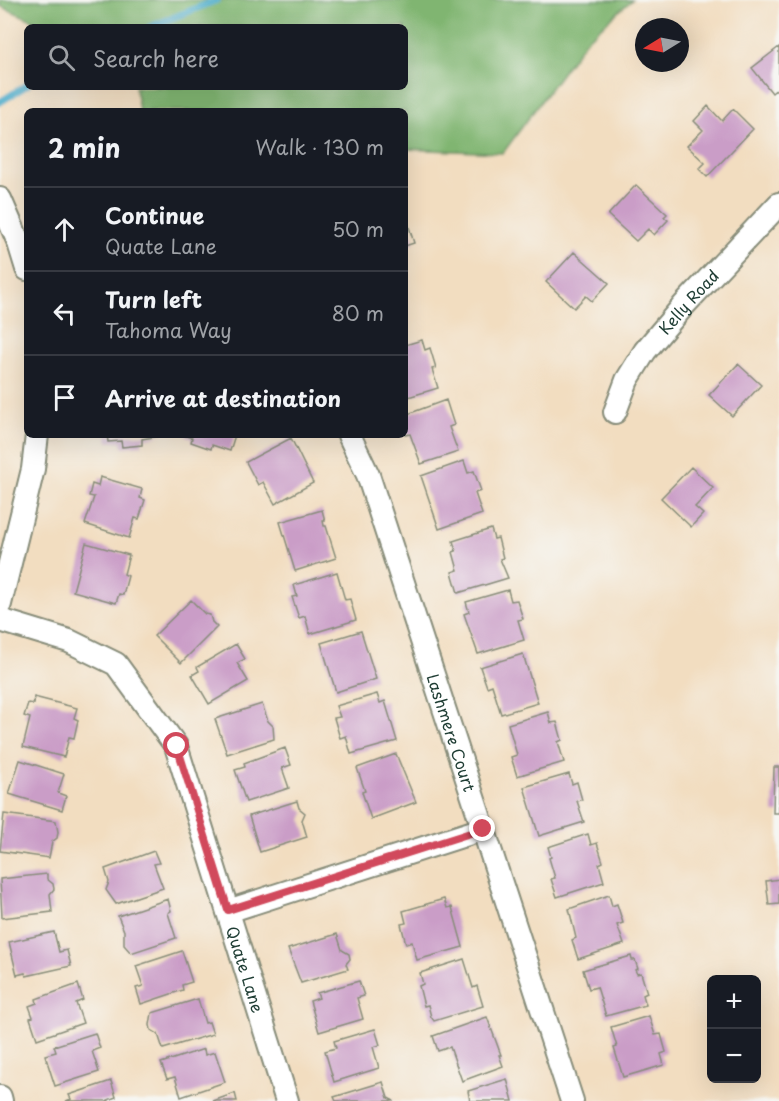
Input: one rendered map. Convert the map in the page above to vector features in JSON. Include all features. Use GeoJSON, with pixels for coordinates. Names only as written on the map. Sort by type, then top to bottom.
{"type":"FeatureCollection","features":[{"type":"Feature","properties":{"kind":"street"},"geometry":{"type":"LineString","coordinates":[[0,199],[24,259]]}},
{"type":"Feature","properties":{"kind":"street","name":"Kelly Road"},"geometry":{"type":"LineString","coordinates":[[615,412],[627,380],[645,351],[684,305],[779,204]]}},
{"type":"Feature","properties":{"kind":"street"},"geometry":{"type":"LineString","coordinates":[[0,604],[33,469],[37,438]]}},
{"type":"Feature","properties":{"kind":"street","name":"Lashmere Court"},"geometry":{"type":"LineString","coordinates":[[350,438],[368,475],[572,1101]]}},
{"type":"Feature","properties":{"kind":"street","name":"Quate Lane"},"geometry":{"type":"LineString","coordinates":[[0,620],[69,640],[116,664],[177,746],[287,1101]]}},
{"type":"Feature","properties":{"kind":"street"},"geometry":{"type":"LineString","coordinates":[[228,910],[483,829]]}},
{"type":"Feature","properties":{"kind":"green space"},"geometry":{"type":"Polygon","coordinates":[[[0,0],[632,0],[586,40],[503,153],[408,149],[408,108],[138,108],[136,90],[408,90],[408,24],[39,24],[0,6],[0,0]]]}},
{"type":"Feature","properties":{"kind":"building"},"geometry":{"type":"Polygon","coordinates":[[[779,47],[779,87],[772,93],[752,68],[779,47]]]}},
{"type":"Feature","properties":{"kind":"building"},"geometry":{"type":"Polygon","coordinates":[[[708,106],[722,121],[733,109],[753,129],[707,177],[699,169],[705,163],[687,146],[703,130],[694,121],[708,106]]]}},
{"type":"Feature","properties":{"kind":"building"},"geometry":{"type":"Polygon","coordinates":[[[636,185],[667,214],[664,217],[668,220],[654,235],[648,229],[636,241],[608,215],[636,185]]]}},
{"type":"Feature","properties":{"kind":"building"},"geometry":{"type":"Polygon","coordinates":[[[408,224],[414,243],[408,245],[408,224]]]}},
{"type":"Feature","properties":{"kind":"building"},"geometry":{"type":"Polygon","coordinates":[[[574,252],[609,283],[592,301],[586,296],[574,308],[546,282],[574,252]]]}},
{"type":"Feature","properties":{"kind":"building"},"geometry":{"type":"Polygon","coordinates":[[[422,340],[425,350],[430,348],[436,368],[432,369],[438,388],[408,397],[408,344],[422,340]]]}},
{"type":"Feature","properties":{"kind":"building"},"geometry":{"type":"Polygon","coordinates":[[[738,364],[761,385],[732,416],[709,395],[738,364]]]}},
{"type":"Feature","properties":{"kind":"building"},"geometry":{"type":"Polygon","coordinates":[[[446,400],[454,425],[449,427],[458,452],[421,464],[410,434],[408,434],[408,414],[446,400]]]}},
{"type":"Feature","properties":{"kind":"building"},"geometry":{"type":"Polygon","coordinates":[[[107,438],[148,438],[142,439],[142,445],[122,447],[121,441],[108,442],[107,438]]]}},
{"type":"Feature","properties":{"kind":"building"},"geometry":{"type":"Polygon","coordinates":[[[192,438],[234,438],[230,451],[212,445],[211,449],[191,442],[192,438]]]}},
{"type":"Feature","properties":{"kind":"building"},"geometry":{"type":"Polygon","coordinates":[[[291,438],[313,483],[275,504],[263,482],[258,485],[246,462],[291,438]]]}},
{"type":"Feature","properties":{"kind":"building"},"geometry":{"type":"Polygon","coordinates":[[[464,461],[468,473],[474,471],[481,491],[475,493],[482,514],[439,529],[421,476],[464,461]]]}},
{"type":"Feature","properties":{"kind":"building"},"geometry":{"type":"Polygon","coordinates":[[[691,467],[713,488],[695,507],[703,514],[691,527],[661,498],[691,467]]]}},
{"type":"Feature","properties":{"kind":"building"},"geometry":{"type":"Polygon","coordinates":[[[100,477],[142,489],[140,498],[145,500],[139,519],[135,518],[129,538],[85,524],[94,497],[89,496],[92,484],[98,486],[100,477]]]}},
{"type":"Feature","properties":{"kind":"building"},"geometry":{"type":"Polygon","coordinates":[[[322,510],[324,526],[326,526],[336,558],[295,571],[280,522],[322,510]]]}},
{"type":"Feature","properties":{"kind":"building"},"geometry":{"type":"Polygon","coordinates":[[[491,529],[494,539],[498,538],[503,558],[500,559],[508,578],[458,593],[452,572],[458,570],[453,552],[456,551],[453,541],[491,529]]]}},
{"type":"Feature","properties":{"kind":"building"},"geometry":{"type":"Polygon","coordinates":[[[86,543],[129,555],[124,574],[128,576],[123,595],[119,594],[116,603],[73,591],[86,543]]]}},
{"type":"Feature","properties":{"kind":"building"},"geometry":{"type":"Polygon","coordinates":[[[337,572],[345,600],[350,599],[356,620],[310,634],[305,616],[299,618],[292,597],[297,596],[294,585],[337,572]]]}},
{"type":"Feature","properties":{"kind":"building"},"geometry":{"type":"Polygon","coordinates":[[[508,590],[511,601],[517,600],[523,619],[518,620],[524,640],[478,654],[464,614],[469,612],[466,602],[508,590]]]}},
{"type":"Feature","properties":{"kind":"building"},"geometry":{"type":"Polygon","coordinates":[[[191,600],[205,614],[210,615],[217,627],[181,663],[154,636],[191,600]]]}},
{"type":"Feature","properties":{"kind":"building"},"geometry":{"type":"Polygon","coordinates":[[[361,631],[376,679],[336,692],[321,643],[361,631]]]}},
{"type":"Feature","properties":{"kind":"building"},"geometry":{"type":"Polygon","coordinates":[[[236,644],[245,659],[237,663],[248,681],[209,704],[192,675],[199,671],[197,667],[236,644]]]}},
{"type":"Feature","properties":{"kind":"building"},"geometry":{"type":"Polygon","coordinates":[[[523,654],[538,703],[501,714],[492,685],[487,687],[480,667],[523,654]]]}},
{"type":"Feature","properties":{"kind":"building"},"geometry":{"type":"Polygon","coordinates":[[[377,694],[380,703],[385,701],[397,741],[351,754],[346,736],[340,738],[334,718],[340,717],[336,706],[377,694]]]}},
{"type":"Feature","properties":{"kind":"building"},"geometry":{"type":"Polygon","coordinates":[[[34,697],[77,708],[74,718],[78,720],[74,738],[69,737],[64,757],[23,747],[30,718],[24,716],[28,703],[33,704],[34,697]]]}},
{"type":"Feature","properties":{"kind":"building"},"geometry":{"type":"Polygon","coordinates":[[[262,704],[268,721],[273,726],[274,739],[227,754],[215,719],[262,704]]]}},
{"type":"Feature","properties":{"kind":"building"},"geometry":{"type":"Polygon","coordinates":[[[548,712],[551,723],[557,722],[562,740],[558,742],[564,762],[517,776],[511,757],[517,755],[508,724],[548,712]]]}},
{"type":"Feature","properties":{"kind":"building"},"geometry":{"type":"Polygon","coordinates":[[[285,748],[291,765],[282,768],[289,788],[246,802],[235,770],[245,767],[244,763],[285,748]]]}},
{"type":"Feature","properties":{"kind":"building"},"geometry":{"type":"Polygon","coordinates":[[[396,754],[416,802],[371,819],[357,768],[396,754]]]}},
{"type":"Feature","properties":{"kind":"building"},"geometry":{"type":"Polygon","coordinates":[[[20,760],[64,774],[58,793],[66,796],[62,810],[9,794],[20,760]]]}},
{"type":"Feature","properties":{"kind":"building"},"geometry":{"type":"Polygon","coordinates":[[[774,767],[779,767],[779,813],[773,813],[774,767]]]}},
{"type":"Feature","properties":{"kind":"building"},"geometry":{"type":"Polygon","coordinates":[[[569,774],[572,784],[577,782],[582,800],[577,801],[584,822],[539,836],[524,787],[569,774]]]}},
{"type":"Feature","properties":{"kind":"building"},"geometry":{"type":"Polygon","coordinates":[[[297,801],[299,808],[305,813],[302,820],[307,837],[260,852],[249,816],[297,801]]]}},
{"type":"Feature","properties":{"kind":"building"},"geometry":{"type":"Polygon","coordinates":[[[4,814],[56,821],[57,838],[52,842],[49,858],[0,851],[4,814]]]}},
{"type":"Feature","properties":{"kind":"building"},"geometry":{"type":"Polygon","coordinates":[[[588,834],[591,845],[597,843],[603,862],[599,864],[604,882],[557,897],[551,879],[555,878],[548,847],[588,834]]]}},
{"type":"Feature","properties":{"kind":"building"},"geometry":{"type":"Polygon","coordinates":[[[154,851],[159,863],[154,864],[163,888],[116,904],[106,890],[109,882],[105,869],[154,851]]]}},
{"type":"Feature","properties":{"kind":"building"},"geometry":{"type":"Polygon","coordinates":[[[47,874],[47,879],[53,884],[54,889],[50,894],[52,912],[2,918],[0,879],[47,874]]]}},
{"type":"Feature","properties":{"kind":"building"},"geometry":{"type":"Polygon","coordinates":[[[779,879],[779,904],[769,905],[766,881],[779,879]]]}},
{"type":"Feature","properties":{"kind":"building"},"geometry":{"type":"Polygon","coordinates":[[[609,895],[612,906],[617,904],[623,923],[617,925],[624,944],[578,959],[572,940],[576,938],[569,909],[609,895]]]}},
{"type":"Feature","properties":{"kind":"building"},"geometry":{"type":"Polygon","coordinates":[[[168,899],[171,911],[168,913],[176,938],[131,953],[124,945],[124,931],[118,916],[168,899]]]}},
{"type":"Feature","properties":{"kind":"building"},"geometry":{"type":"Polygon","coordinates":[[[444,899],[447,908],[452,907],[463,947],[417,960],[412,942],[406,944],[401,924],[406,923],[403,911],[444,899]]]}},
{"type":"Feature","properties":{"kind":"building"},"geometry":{"type":"Polygon","coordinates":[[[54,932],[59,952],[67,950],[71,966],[26,976],[25,973],[17,975],[9,942],[54,932]]]}},
{"type":"Feature","properties":{"kind":"building"},"geometry":{"type":"Polygon","coordinates":[[[337,934],[342,950],[349,954],[350,959],[346,964],[348,969],[301,983],[288,949],[337,934]]]}},
{"type":"Feature","properties":{"kind":"building"},"geometry":{"type":"Polygon","coordinates":[[[182,951],[192,982],[182,985],[183,990],[141,1004],[136,988],[143,986],[136,966],[182,951]]]}},
{"type":"Feature","properties":{"kind":"building"},"geometry":{"type":"Polygon","coordinates":[[[631,956],[638,969],[635,970],[637,974],[641,973],[647,993],[643,995],[646,1005],[606,1016],[597,987],[589,989],[583,970],[631,956]]]}},
{"type":"Feature","properties":{"kind":"building"},"geometry":{"type":"Polygon","coordinates":[[[464,959],[473,988],[477,986],[483,1006],[434,1021],[428,1005],[424,1006],[419,986],[423,984],[420,973],[464,959]]]}},
{"type":"Feature","properties":{"kind":"building"},"geometry":{"type":"Polygon","coordinates":[[[359,981],[364,996],[357,998],[363,1019],[319,1032],[310,1001],[319,998],[317,993],[359,981]]]}},
{"type":"Feature","properties":{"kind":"building"},"geometry":{"type":"Polygon","coordinates":[[[78,984],[83,1000],[76,1003],[83,1023],[37,1039],[30,1018],[33,1017],[29,1006],[37,1003],[36,999],[78,984]]]}},
{"type":"Feature","properties":{"kind":"building"},"geometry":{"type":"Polygon","coordinates":[[[198,999],[205,1023],[209,1022],[213,1034],[163,1049],[158,1034],[151,1030],[152,1013],[198,999]]]}},
{"type":"Feature","properties":{"kind":"building"},"geometry":{"type":"Polygon","coordinates":[[[649,1016],[655,1035],[661,1034],[666,1052],[661,1054],[664,1065],[623,1077],[614,1048],[617,1047],[611,1027],[649,1016]]]}},
{"type":"Feature","properties":{"kind":"building"},"geometry":{"type":"Polygon","coordinates":[[[487,1017],[503,1066],[462,1081],[450,1047],[438,1051],[433,1036],[487,1017]]]}},
{"type":"Feature","properties":{"kind":"building"},"geometry":{"type":"Polygon","coordinates":[[[375,1029],[380,1045],[373,1047],[379,1068],[334,1082],[325,1051],[336,1048],[334,1041],[375,1029]]]}},
{"type":"Feature","properties":{"kind":"building"},"geometry":{"type":"Polygon","coordinates":[[[95,1033],[100,1048],[92,1051],[99,1072],[55,1086],[45,1055],[56,1052],[54,1046],[95,1033]]]}},
{"type":"Feature","properties":{"kind":"building"},"geometry":{"type":"Polygon","coordinates":[[[204,1049],[205,1055],[215,1052],[225,1082],[181,1097],[175,1077],[167,1079],[161,1063],[204,1049]]]}},
{"type":"Feature","properties":{"kind":"building"},"geometry":{"type":"Polygon","coordinates":[[[507,1079],[513,1101],[470,1101],[468,1091],[507,1079]]]}},
{"type":"Feature","properties":{"kind":"building"},"geometry":{"type":"Polygon","coordinates":[[[111,1081],[116,1097],[109,1101],[66,1101],[71,1099],[69,1095],[111,1081]]]}},
{"type":"Feature","properties":{"kind":"building"},"geometry":{"type":"Polygon","coordinates":[[[383,1082],[388,1098],[394,1101],[336,1101],[334,1097],[383,1082]]]}},
{"type":"Feature","properties":{"kind":"building"},"geometry":{"type":"Polygon","coordinates":[[[235,1093],[237,1101],[213,1101],[235,1093]]]}},
{"type":"Feature","properties":{"kind":"waterway"},"geometry":{"type":"LineString","coordinates":[[157,24],[217,0]]}},
{"type":"Feature","properties":{"kind":"waterway"},"geometry":{"type":"LineString","coordinates":[[0,102],[24,87]]}},
{"type":"Feature","properties":{"kind":"route"},"geometry":{"type":"LineString","coordinates":[[177,746],[228,910],[483,829]]}}]}
